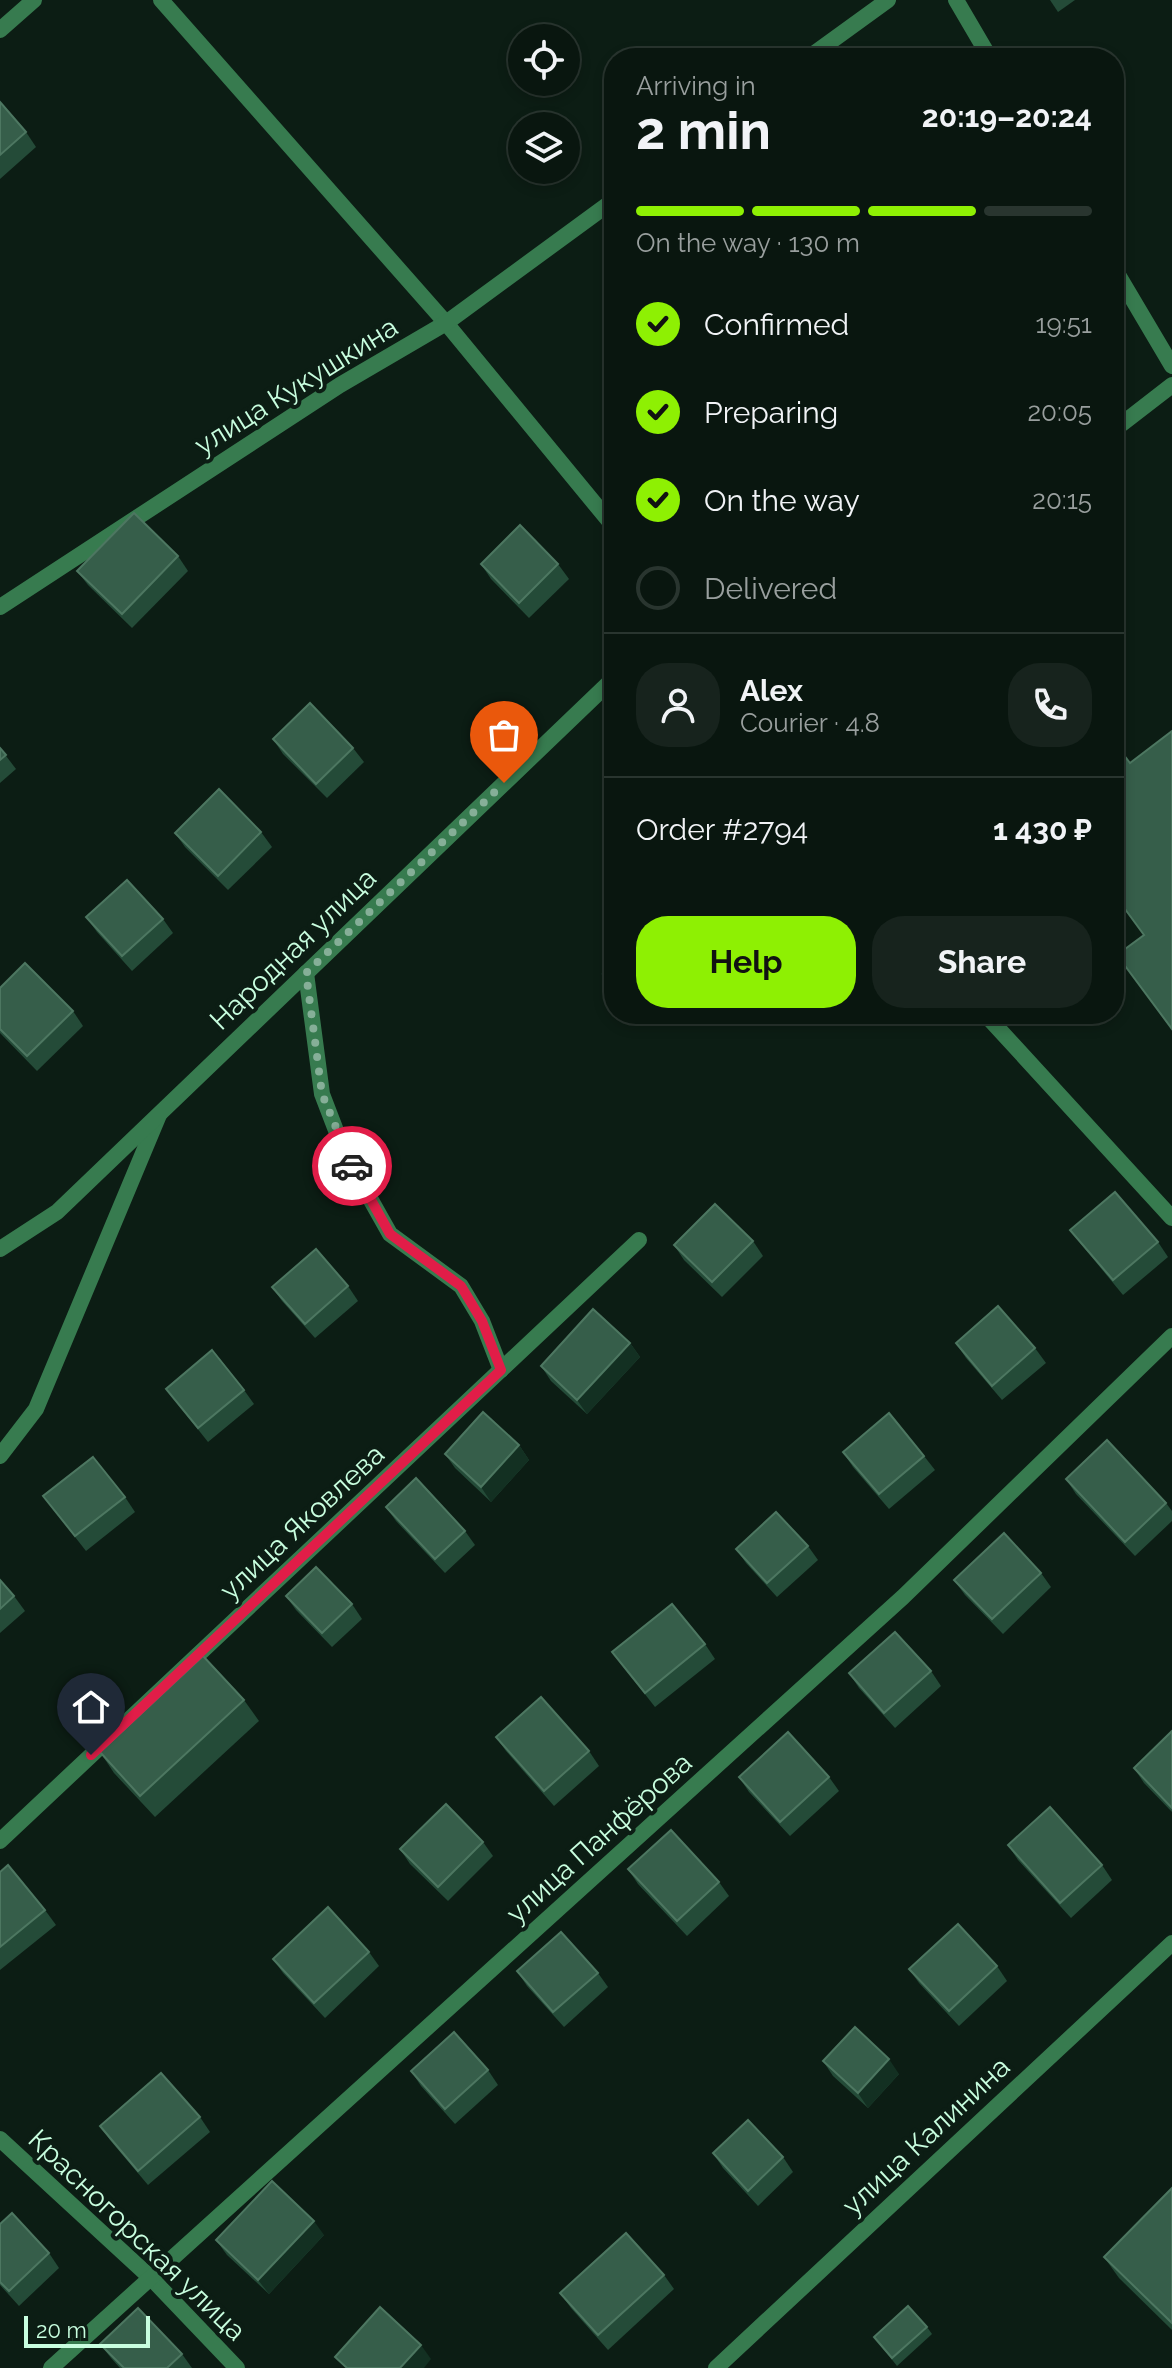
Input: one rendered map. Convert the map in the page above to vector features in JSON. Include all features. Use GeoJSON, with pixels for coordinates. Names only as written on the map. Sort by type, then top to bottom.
{"type":"FeatureCollection","features":[{"type":"Feature","properties":{"kind":"street"},"geometry":{"type":"LineString","coordinates":[[0,30],[34,0]]}},
{"type":"Feature","properties":{"kind":"street"},"geometry":{"type":"LineString","coordinates":[[161,0],[446,323],[604,515]]}},
{"type":"Feature","properties":{"kind":"street"},"geometry":{"type":"LineString","coordinates":[[822,48],[888,0]]}},
{"type":"Feature","properties":{"kind":"street"},"geometry":{"type":"LineString","coordinates":[[956,0],[984,48]]}},
{"type":"Feature","properties":{"kind":"street","name":"улица Кукушкина"},"geometry":{"type":"LineString","coordinates":[[0,607],[340,385],[446,323],[604,207]]}},
{"type":"Feature","properties":{"kind":"street"},"geometry":{"type":"LineString","coordinates":[[1124,285],[1172,366]]}},
{"type":"Feature","properties":{"kind":"street"},"geometry":{"type":"LineString","coordinates":[[1124,422],[1172,385]]}},
{"type":"Feature","properties":{"kind":"street","name":"Народная улица"},"geometry":{"type":"LineString","coordinates":[[0,1249],[57,1212],[604,688]]}},
{"type":"Feature","properties":{"kind":"street"},"geometry":{"type":"LineString","coordinates":[[306,973],[322,1094],[345,1154],[390,1234],[461,1286],[482,1321],[501,1370]]}},
{"type":"Feature","properties":{"kind":"street"},"geometry":{"type":"LineString","coordinates":[[994,1024],[1172,1218]]}},
{"type":"Feature","properties":{"kind":"street"},"geometry":{"type":"LineString","coordinates":[[0,1456],[36,1409],[160,1113]]}},
{"type":"Feature","properties":{"kind":"street","name":"улица Яковлева"},"geometry":{"type":"LineString","coordinates":[[0,1841],[639,1240]]}},
{"type":"Feature","properties":{"kind":"street","name":"улица Панфёрова"},"geometry":{"type":"LineString","coordinates":[[51,2368],[892,1608],[1172,1336]]}},
{"type":"Feature","properties":{"kind":"street","name":"улица Калинина"},"geometry":{"type":"LineString","coordinates":[[716,2368],[1172,1943]]}},
{"type":"Feature","properties":{"kind":"street","name":"Красногорская улица"},"geometry":{"type":"LineString","coordinates":[[0,2139],[152,2279],[237,2368]]}},
{"type":"Feature","properties":{"kind":"building"},"geometry":{"type":"Polygon","coordinates":[[[0,102],[26,132],[0,155],[0,102]]]}},
{"type":"Feature","properties":{"kind":"building"},"geometry":{"type":"Polygon","coordinates":[[[134,513],[178,556],[122,614],[77,571],[134,513]]]}},
{"type":"Feature","properties":{"kind":"building"},"geometry":{"type":"Polygon","coordinates":[[[520,525],[558,564],[519,603],[481,564],[520,525]]]}},
{"type":"Feature","properties":{"kind":"building"},"geometry":{"type":"Polygon","coordinates":[[[310,703],[353,748],[316,784],[273,739],[310,703]]]}},
{"type":"Feature","properties":{"kind":"building"},"geometry":{"type":"Polygon","coordinates":[[[1172,731],[1172,1029],[1124,964],[1124,950],[1144,935],[1124,908],[1124,755],[1130,763],[1172,731]]]}},
{"type":"Feature","properties":{"kind":"building"},"geometry":{"type":"Polygon","coordinates":[[[219,789],[261,832],[218,876],[175,833],[219,789]]]}},
{"type":"Feature","properties":{"kind":"building"},"geometry":{"type":"Polygon","coordinates":[[[127,880],[163,919],[122,956],[86,917],[127,880]]]}},
{"type":"Feature","properties":{"kind":"building"},"geometry":{"type":"Polygon","coordinates":[[[25,963],[73,1011],[27,1056],[0,1029],[0,988],[25,963]]]}},
{"type":"Feature","properties":{"kind":"building"},"geometry":{"type":"Polygon","coordinates":[[[1115,1192],[1158,1242],[1113,1280],[1070,1230],[1115,1192]]]}},
{"type":"Feature","properties":{"kind":"building"},"geometry":{"type":"Polygon","coordinates":[[[715,1204],[753,1241],[712,1282],[674,1245],[715,1204]]]}},
{"type":"Feature","properties":{"kind":"building"},"geometry":{"type":"Polygon","coordinates":[[[316,1249],[348,1286],[305,1324],[272,1287],[316,1249]]]}},
{"type":"Feature","properties":{"kind":"building"},"geometry":{"type":"Polygon","coordinates":[[[998,1306],[1035,1348],[992,1386],[956,1343],[998,1306]]]}},
{"type":"Feature","properties":{"kind":"building"},"geometry":{"type":"Polygon","coordinates":[[[593,1309],[630,1343],[577,1400],[541,1366],[593,1309]]]}},
{"type":"Feature","properties":{"kind":"building"},"geometry":{"type":"Polygon","coordinates":[[[212,1350],[244,1390],[198,1428],[166,1389],[212,1350]]]}},
{"type":"Feature","properties":{"kind":"building"},"geometry":{"type":"Polygon","coordinates":[[[483,1412],[519,1445],[481,1487],[445,1454],[483,1412]]]}},
{"type":"Feature","properties":{"kind":"building"},"geometry":{"type":"Polygon","coordinates":[[[889,1413],[924,1456],[879,1494],[843,1452],[889,1413]]]}},
{"type":"Feature","properties":{"kind":"building"},"geometry":{"type":"Polygon","coordinates":[[[1107,1440],[1166,1503],[1125,1542],[1066,1479],[1107,1440]]]}},
{"type":"Feature","properties":{"kind":"building"},"geometry":{"type":"Polygon","coordinates":[[[93,1457],[125,1497],[75,1536],[43,1496],[93,1457]]]}},
{"type":"Feature","properties":{"kind":"building"},"geometry":{"type":"Polygon","coordinates":[[[416,1478],[465,1531],[435,1559],[386,1507],[416,1478]]]}},
{"type":"Feature","properties":{"kind":"building"},"geometry":{"type":"Polygon","coordinates":[[[776,1512],[808,1546],[767,1583],[736,1549],[776,1512]]]}},
{"type":"Feature","properties":{"kind":"building"},"geometry":{"type":"Polygon","coordinates":[[[1004,1533],[1041,1573],[992,1619],[954,1580],[1004,1533]]]}},
{"type":"Feature","properties":{"kind":"building"},"geometry":{"type":"Polygon","coordinates":[[[316,1567],[352,1604],[322,1633],[286,1596],[316,1567]]]}},
{"type":"Feature","properties":{"kind":"building"},"geometry":{"type":"Polygon","coordinates":[[[0,1580],[14,1596],[0,1609],[0,1580]]]}},
{"type":"Feature","properties":{"kind":"building"},"geometry":{"type":"Polygon","coordinates":[[[672,1604],[705,1644],[645,1693],[612,1652],[672,1604]]]}},
{"type":"Feature","properties":{"kind":"building"},"geometry":{"type":"Polygon","coordinates":[[[895,1632],[931,1671],[884,1713],[849,1673],[895,1632]]]}},
{"type":"Feature","properties":{"kind":"building"},"geometry":{"type":"Polygon","coordinates":[[[203,1656],[244,1700],[140,1796],[100,1752],[203,1656]]]}},
{"type":"Feature","properties":{"kind":"building"},"geometry":{"type":"Polygon","coordinates":[[[541,1697],[589,1751],[544,1791],[496,1737],[541,1697]]]}},
{"type":"Feature","properties":{"kind":"building"},"geometry":{"type":"Polygon","coordinates":[[[1172,1731],[1172,1808],[1134,1768],[1172,1731]]]}},
{"type":"Feature","properties":{"kind":"building"},"geometry":{"type":"Polygon","coordinates":[[[788,1732],[829,1777],[780,1822],[739,1777],[788,1732]]]}},
{"type":"Feature","properties":{"kind":"building"},"geometry":{"type":"Polygon","coordinates":[[[446,1804],[483,1842],[438,1887],[400,1849],[446,1804]]]}},
{"type":"Feature","properties":{"kind":"building"},"geometry":{"type":"Polygon","coordinates":[[[1050,1807],[1102,1865],[1060,1903],[1008,1845],[1050,1807]]]}},
{"type":"Feature","properties":{"kind":"building"},"geometry":{"type":"Polygon","coordinates":[[[671,1830],[719,1882],[677,1921],[628,1869],[671,1830]]]}},
{"type":"Feature","properties":{"kind":"building"},"geometry":{"type":"Polygon","coordinates":[[[8,1865],[45,1910],[0,1947],[0,1872],[8,1865]]]}},
{"type":"Feature","properties":{"kind":"building"},"geometry":{"type":"Polygon","coordinates":[[[328,1907],[369,1952],[314,2003],[273,1959],[328,1907]]]}},
{"type":"Feature","properties":{"kind":"building"},"geometry":{"type":"Polygon","coordinates":[[[958,1924],[997,1966],[949,2011],[909,1969],[958,1924]]]}},
{"type":"Feature","properties":{"kind":"building"},"geometry":{"type":"Polygon","coordinates":[[[561,1932],[598,1973],[553,2012],[517,1971],[561,1932]]]}},
{"type":"Feature","properties":{"kind":"building"},"geometry":{"type":"Polygon","coordinates":[[[855,2027],[889,2059],[858,2093],[823,2061],[855,2027]]]}},
{"type":"Feature","properties":{"kind":"building"},"geometry":{"type":"Polygon","coordinates":[[[454,2032],[488,2070],[445,2109],[411,2071],[454,2032]]]}},
{"type":"Feature","properties":{"kind":"building"},"geometry":{"type":"Polygon","coordinates":[[[161,2073],[200,2117],[138,2171],[100,2126],[161,2073]]]}},
{"type":"Feature","properties":{"kind":"building"},"geometry":{"type":"Polygon","coordinates":[[[748,2120],[783,2157],[748,2191],[713,2153],[748,2120]]]}},
{"type":"Feature","properties":{"kind":"building"},"geometry":{"type":"Polygon","coordinates":[[[272,2181],[314,2221],[258,2280],[216,2240],[272,2181]]]}},
{"type":"Feature","properties":{"kind":"building"},"geometry":{"type":"Polygon","coordinates":[[[1172,2188],[1172,2323],[1104,2257],[1172,2188]]]}},
{"type":"Feature","properties":{"kind":"building"},"geometry":{"type":"Polygon","coordinates":[[[12,2213],[49,2253],[9,2291],[0,2282],[0,2224],[12,2213]]]}},
{"type":"Feature","properties":{"kind":"building"},"geometry":{"type":"Polygon","coordinates":[[[626,2233],[664,2275],[598,2335],[560,2293],[626,2233]]]}},
{"type":"Feature","properties":{"kind":"building"},"geometry":{"type":"Polygon","coordinates":[[[908,2306],[927,2327],[892,2358],[874,2337],[908,2306]]]}},
{"type":"Feature","properties":{"kind":"building"},"geometry":{"type":"Polygon","coordinates":[[[380,2307],[421,2345],[400,2368],[347,2368],[335,2357],[380,2307]]]}},
{"type":"Feature","properties":{"kind":"building"},"geometry":{"type":"Polygon","coordinates":[[[138,2308],[182,2354],[167,2368],[124,2368],[100,2344],[138,2308]]]}},
{"type":"Feature","properties":{"kind":"way so far"},"geometry":{"type":"LineString","coordinates":[[352,1166],[322,1094],[306,973],[504,783]]}},
{"type":"Feature","properties":{"kind":"route"},"geometry":{"type":"LineString","coordinates":[[91,1755],[501,1370],[482,1321],[461,1286],[390,1234],[352,1166]]}}]}
